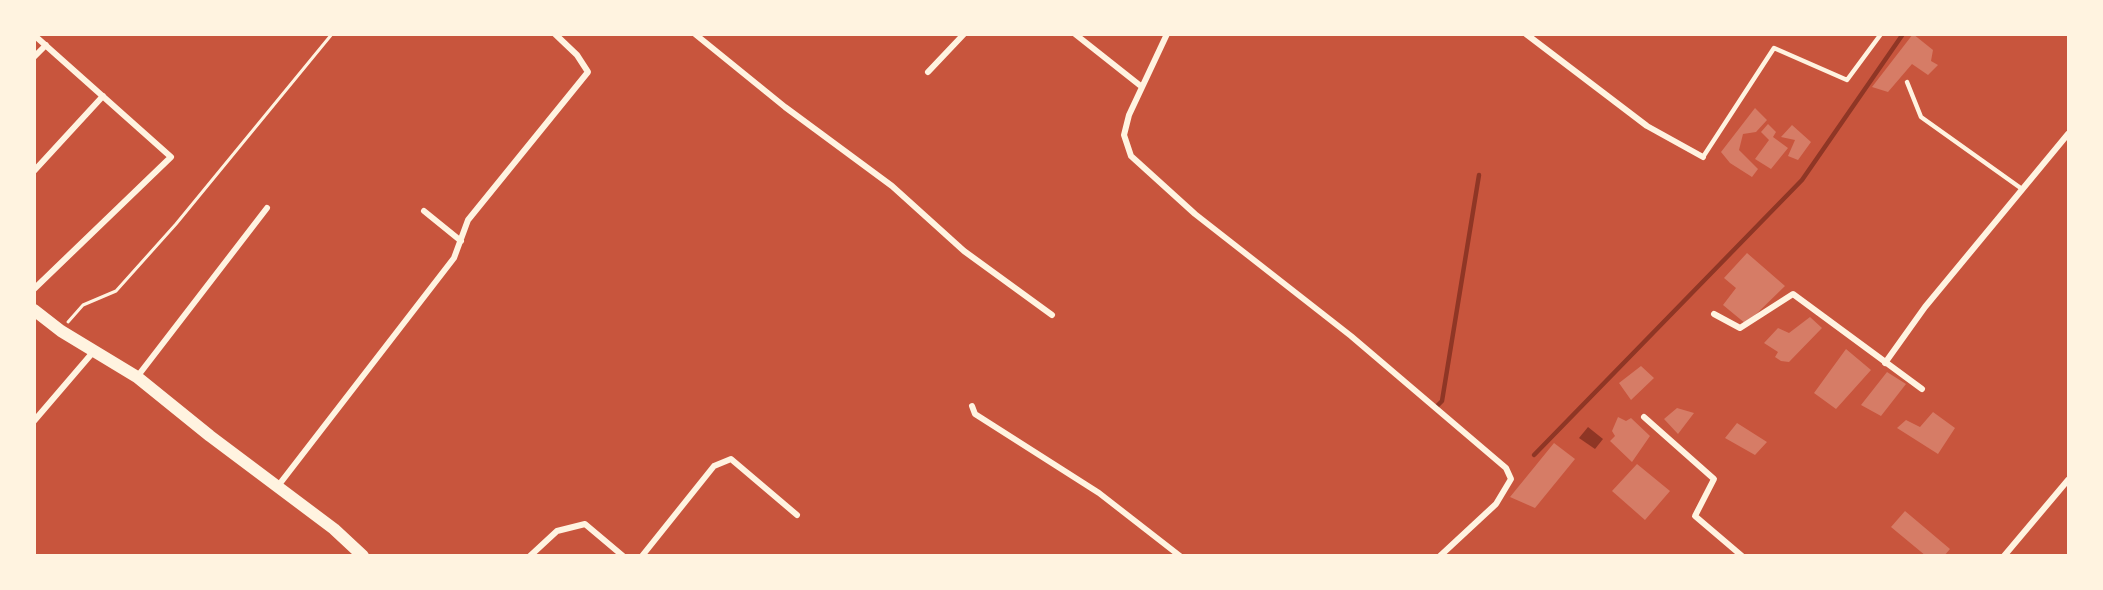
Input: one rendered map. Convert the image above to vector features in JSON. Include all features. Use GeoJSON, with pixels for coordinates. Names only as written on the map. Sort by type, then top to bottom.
{"type":"FeatureCollection","features":[{"type":"Feature","properties":{"kind":"main road"},"geometry":{"type":"LineString","coordinates":[[34,310],[61,331],[137,376],[210,436],[334,529],[363,555]]}},
{"type":"Feature","properties":{"kind":"street"},"geometry":{"type":"LineString","coordinates":[[278,486],[454,258],[468,220],[588,72],[577,55],[555,34]]}},
{"type":"Feature","properties":{"kind":"street"},"geometry":{"type":"LineString","coordinates":[[695,34],[785,107],[892,186],[964,251],[1052,315]]}},
{"type":"Feature","properties":{"kind":"street"},"geometry":{"type":"LineString","coordinates":[[928,72],[964,34]]}},
{"type":"Feature","properties":{"kind":"street"},"geometry":{"type":"LineString","coordinates":[[1075,34],[1142,87]]}},
{"type":"Feature","properties":{"kind":"street"},"geometry":{"type":"LineString","coordinates":[[1167,34],[1129,115],[1124,135],[1131,156],[1196,214],[1351,336],[1506,468],[1511,479],[1496,504],[1440,555]]}},
{"type":"Feature","properties":{"kind":"street"},"geometry":{"type":"LineString","coordinates":[[1526,34],[1647,126],[1703,157]]}},
{"type":"Feature","properties":{"kind":"street"},"geometry":{"type":"LineString","coordinates":[[34,35],[171,158],[34,289]]}},
{"type":"Feature","properties":{"kind":"street"},"geometry":{"type":"LineString","coordinates":[[34,57],[46,45]]}},
{"type":"Feature","properties":{"kind":"street"},"geometry":{"type":"LineString","coordinates":[[34,171],[103,96]]}},
{"type":"Feature","properties":{"kind":"street"},"geometry":{"type":"LineString","coordinates":[[1886,363],[1925,307],[2068,134]]}},
{"type":"Feature","properties":{"kind":"street"},"geometry":{"type":"LineString","coordinates":[[137,376],[267,208]]}},
{"type":"Feature","properties":{"kind":"street"},"geometry":{"type":"LineString","coordinates":[[424,211],[461,241]]}},
{"type":"Feature","properties":{"kind":"street"},"geometry":{"type":"LineString","coordinates":[[1714,314],[1740,328],[1793,294],[1922,389]]}},
{"type":"Feature","properties":{"kind":"street"},"geometry":{"type":"LineString","coordinates":[[34,421],[94,350]]}},
{"type":"Feature","properties":{"kind":"street"},"geometry":{"type":"LineString","coordinates":[[972,406],[975,414],[1099,493],[1180,555]]}},
{"type":"Feature","properties":{"kind":"street"},"geometry":{"type":"LineString","coordinates":[[1644,417],[1714,479],[1695,516],[1742,555]]}},
{"type":"Feature","properties":{"kind":"street"},"geometry":{"type":"LineString","coordinates":[[642,555],[714,466],[730,459],[797,515]]}},
{"type":"Feature","properties":{"kind":"street"},"geometry":{"type":"LineString","coordinates":[[2004,555],[2068,480]]}},
{"type":"Feature","properties":{"kind":"street"},"geometry":{"type":"LineString","coordinates":[[530,555],[557,531],[585,524],[623,555]]}},
{"type":"Feature","properties":{"kind":"lane"},"geometry":{"type":"LineString","coordinates":[[1703,157],[1774,48],[1847,80],[1881,34]]}},
{"type":"Feature","properties":{"kind":"lane"},"geometry":{"type":"LineString","coordinates":[[1907,82],[1921,117],[2022,189]]}},
{"type":"Feature","properties":{"kind":"path"},"geometry":{"type":"LineString","coordinates":[[61,331],[82,305],[116,291],[176,224],[332,34]]}},
{"type":"Feature","properties":{"kind":"shaded area"},"geometry":{"type":"Polygon","coordinates":[[[1588,427],[1603,439],[1595,449],[1579,438],[1588,427]]]}},
{"type":"Feature","properties":{"kind":"building"},"geometry":{"type":"Polygon","coordinates":[[[1913,34],[1933,50],[1931,61],[1938,65],[1928,75],[1912,64],[1888,92],[1872,87],[1913,34]]]}},
{"type":"Feature","properties":{"kind":"building"},"geometry":{"type":"Polygon","coordinates":[[[1755,108],[1767,120],[1756,132],[1743,134],[1739,150],[1758,169],[1752,177],[1730,163],[1721,152],[1755,108]]]}},
{"type":"Feature","properties":{"kind":"building"},"geometry":{"type":"Polygon","coordinates":[[[1768,124],[1776,132],[1773,137],[1788,148],[1771,169],[1755,159],[1769,140],[1761,132],[1768,124]]]}},
{"type":"Feature","properties":{"kind":"building"},"geometry":{"type":"Polygon","coordinates":[[[1792,125],[1811,142],[1798,160],[1788,156],[1795,140],[1781,137],[1792,125]]]}},
{"type":"Feature","properties":{"kind":"building"},"geometry":{"type":"Polygon","coordinates":[[[1747,253],[1785,286],[1746,324],[1723,305],[1736,288],[1724,278],[1747,253]]]}},
{"type":"Feature","properties":{"kind":"building"},"geometry":{"type":"Polygon","coordinates":[[[1810,317],[1822,328],[1789,362],[1775,357],[1778,352],[1764,343],[1778,328],[1789,333],[1810,317]]]}},
{"type":"Feature","properties":{"kind":"building"},"geometry":{"type":"Polygon","coordinates":[[[1846,349],[1871,370],[1836,409],[1814,393],[1846,349]]]}},
{"type":"Feature","properties":{"kind":"building"},"geometry":{"type":"Polygon","coordinates":[[[1641,366],[1654,378],[1631,400],[1619,383],[1641,366]]]}},
{"type":"Feature","properties":{"kind":"building"},"geometry":{"type":"Polygon","coordinates":[[[1887,372],[1906,384],[1881,416],[1861,405],[1887,372]]]}},
{"type":"Feature","properties":{"kind":"building"},"geometry":{"type":"Polygon","coordinates":[[[1677,408],[1694,413],[1678,434],[1664,419],[1677,408]]]}},
{"type":"Feature","properties":{"kind":"building"},"geometry":{"type":"Polygon","coordinates":[[[1933,412],[1955,428],[1938,454],[1897,428],[1906,420],[1920,427],[1933,412]]]}},
{"type":"Feature","properties":{"kind":"building"},"geometry":{"type":"Polygon","coordinates":[[[1618,417],[1626,421],[1631,418],[1650,436],[1632,462],[1610,441],[1615,436],[1612,431],[1618,417]]]}},
{"type":"Feature","properties":{"kind":"building"},"geometry":{"type":"Polygon","coordinates":[[[1737,423],[1767,442],[1755,455],[1725,438],[1737,423]]]}},
{"type":"Feature","properties":{"kind":"building"},"geometry":{"type":"Polygon","coordinates":[[[1554,443],[1575,459],[1535,508],[1510,497],[1554,443]]]}},
{"type":"Feature","properties":{"kind":"building"},"geometry":{"type":"Polygon","coordinates":[[[1637,464],[1670,491],[1645,520],[1612,491],[1637,464]]]}},
{"type":"Feature","properties":{"kind":"building"},"geometry":{"type":"Polygon","coordinates":[[[1905,511],[1950,549],[1944,556],[1926,556],[1891,527],[1905,511]]]}},
{"type":"Feature","properties":{"kind":"waterway"},"geometry":{"type":"LineString","coordinates":[[1534,455],[1802,180],[1903,34]]}},
{"type":"Feature","properties":{"kind":"waterway"},"geometry":{"type":"LineString","coordinates":[[1437,406],[1442,401],[1479,175]]}}]}
